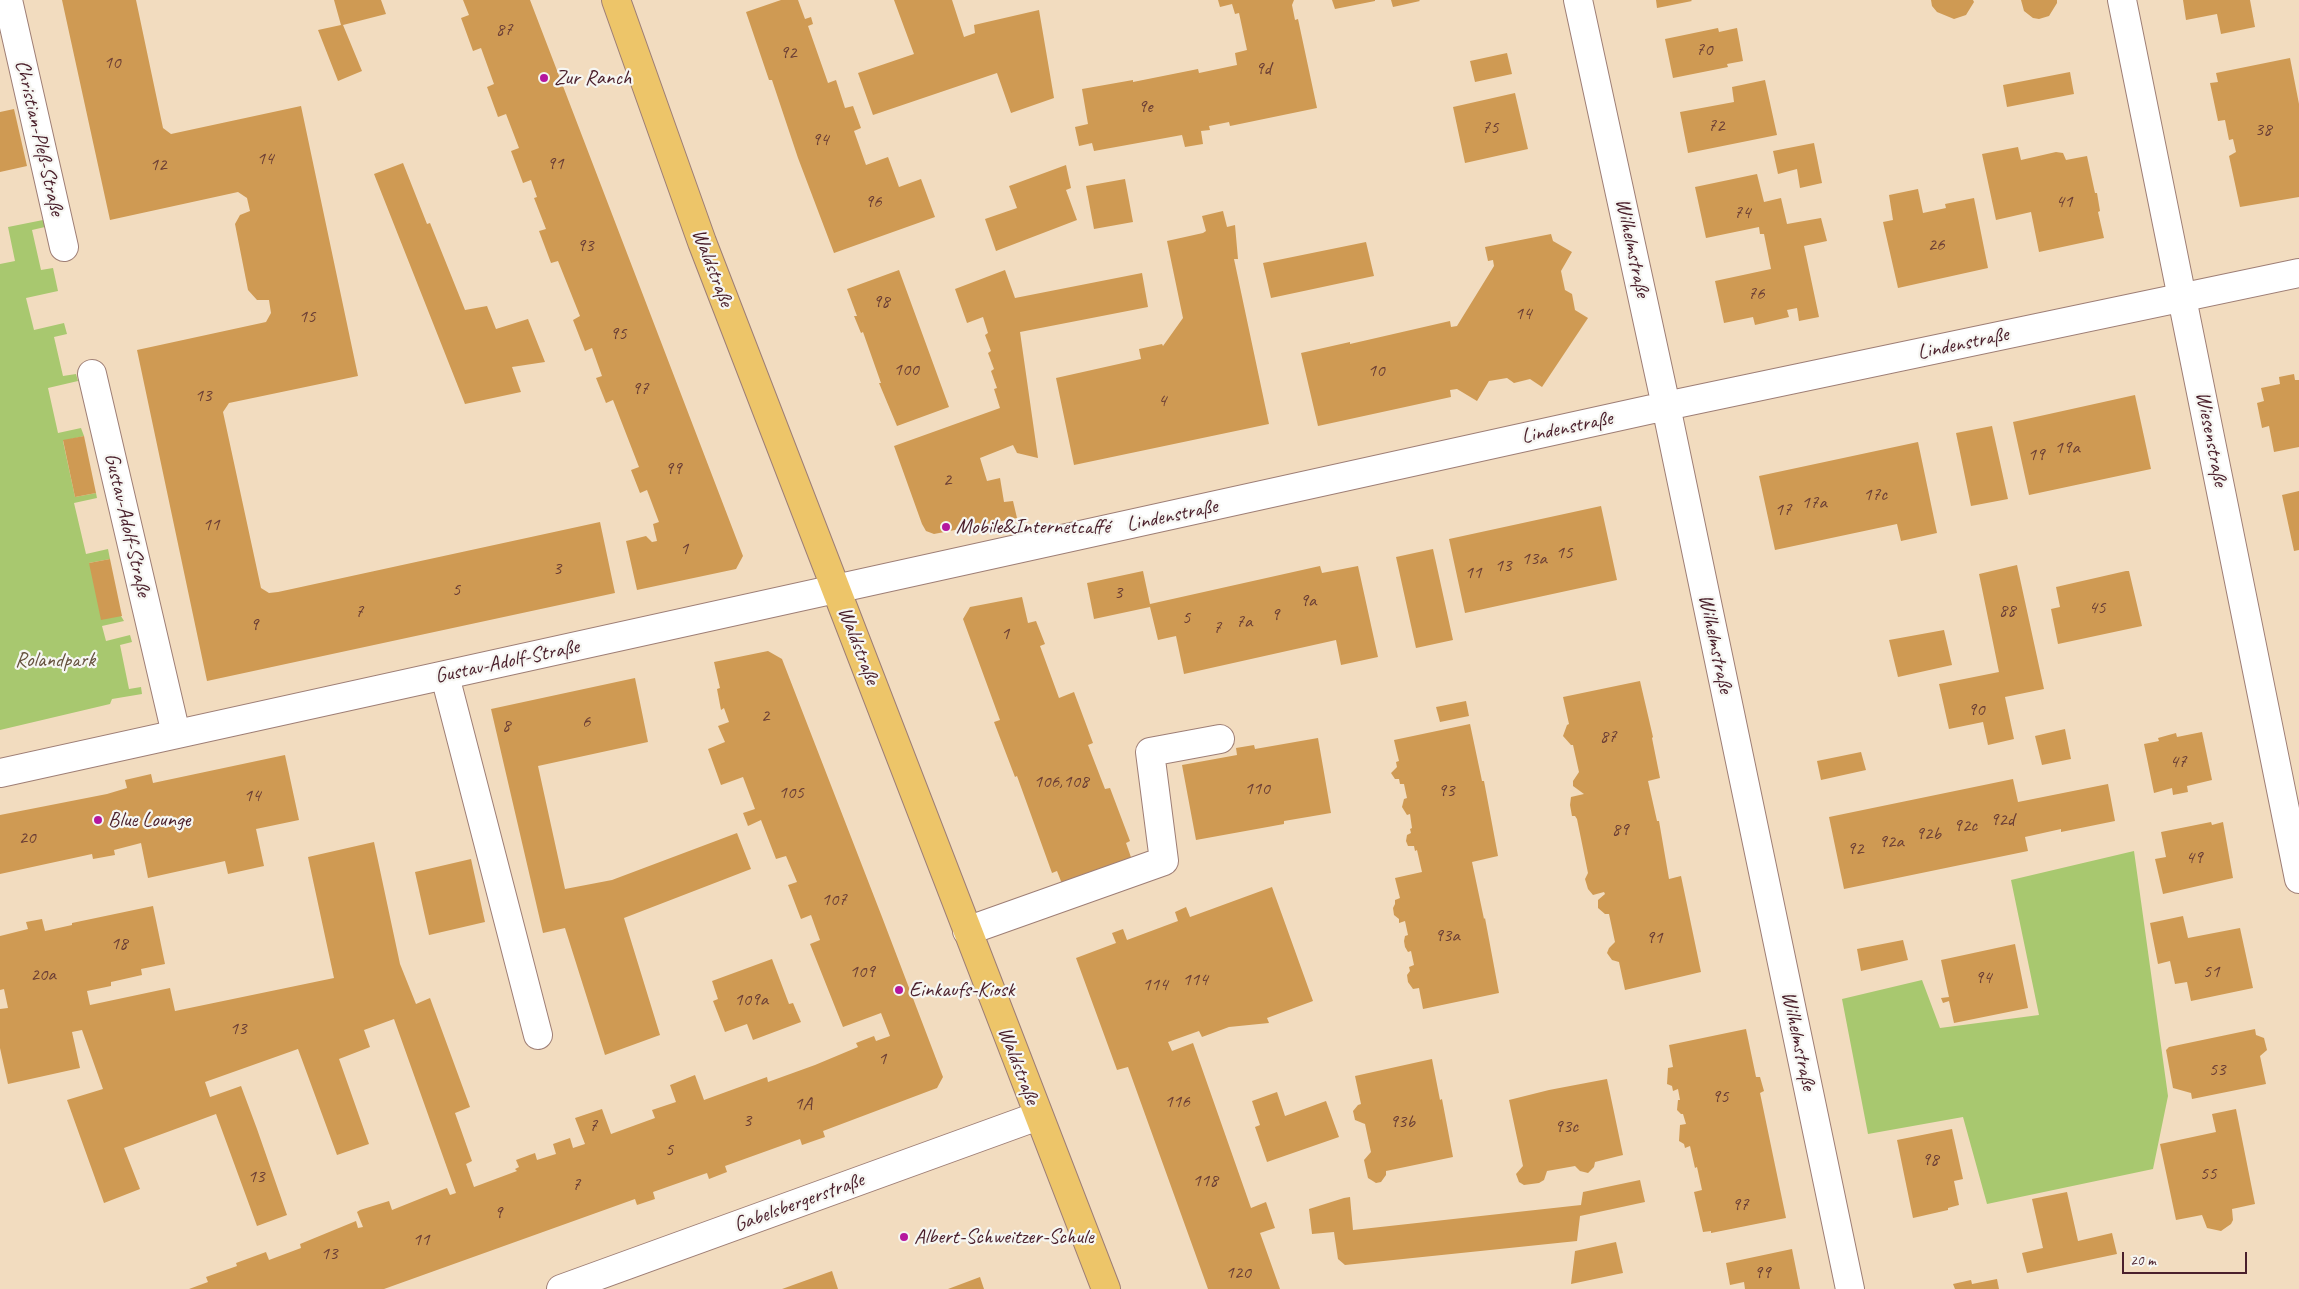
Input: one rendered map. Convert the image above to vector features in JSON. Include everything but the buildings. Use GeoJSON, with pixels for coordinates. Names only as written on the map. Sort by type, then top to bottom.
{"type":"FeatureCollection","features":[{"type":"Feature","properties":{"kind":"main road","name":"Waldstraße"},"geometry":{"type":"LineString","coordinates":[[616,0],[702,242],[1106,1289]]}},
{"type":"Feature","properties":{"kind":"street","name":"Christian-Pleß-Straße"},"geometry":{"type":"LineString","coordinates":[[8,0],[64,248]]}},
{"type":"Feature","properties":{"kind":"street","name":"Wilhelmstraße"},"geometry":{"type":"LineString","coordinates":[[1578,0],[1666,406],[1850,1289]]}},
{"type":"Feature","properties":{"kind":"street","name":"Wiesenstraße"},"geometry":{"type":"LineString","coordinates":[[2122,0],[2299,879]]}},
{"type":"Feature","properties":{"kind":"street","name":"Lindenstraße"},"geometry":{"type":"LineString","coordinates":[[837,590],[1666,406],[2299,273]]}},
{"type":"Feature","properties":{"kind":"street","name":"Gustav-Adolf-Straße"},"geometry":{"type":"LineString","coordinates":[[92,374],[176,734]]}},
{"type":"Feature","properties":{"kind":"street","name":"Gustav-Adolf-Straße"},"geometry":{"type":"LineString","coordinates":[[0,773],[837,590]]}},
{"type":"Feature","properties":{"kind":"street"},"geometry":{"type":"LineString","coordinates":[[445,676],[538,1035]]}},
{"type":"Feature","properties":{"kind":"street"},"geometry":{"type":"LineString","coordinates":[[967,931],[1164,861],[1150,752],[1220,739]]}},
{"type":"Feature","properties":{"kind":"street","name":"Gabelsbergerstraße"},"geometry":{"type":"LineString","coordinates":[[560,1289],[1038,1116]]}},
{"type":"Feature","properties":{"kind":"green space","name":"Rolandpark"},"geometry":{"type":"Polygon","coordinates":[[[43,220],[45,227],[32,230],[41,270],[53,268],[58,291],[26,298],[34,330],[64,323],[67,334],[54,337],[63,376],[76,374],[78,381],[48,388],[58,433],[81,428],[84,436],[63,441],[75,497],[96,493],[97,498],[74,503],[86,554],[108,549],[110,559],[89,563],[124,621],[102,626],[106,641],[130,635],[132,642],[120,645],[129,689],[141,687],[142,694],[112,699],[110,704],[0,730],[0,264],[15,261],[8,227],[43,220]]]}},
{"type":"Feature","properties":{"kind":"green space"},"geometry":{"type":"Polygon","coordinates":[[[2134,851],[2168,1096],[2153,1169],[1987,1204],[1963,1117],[1868,1134],[1842,999],[1922,980],[1940,1028],[2039,1015],[2011,880],[2134,851]]]}},
{"type":"Feature","properties":{"kind":"place","name":"Zur Ranch"},"geometry":{"type":"Point","coordinates":[544,78]}},
{"type":"Feature","properties":{"kind":"place","name":"Mobile&Internetcaffé"},"geometry":{"type":"Point","coordinates":[946,527]}},
{"type":"Feature","properties":{"kind":"place","name":"Blue Lounge"},"geometry":{"type":"Point","coordinates":[98,820]}},
{"type":"Feature","properties":{"kind":"place","name":"Einkaufs-Kiosk"},"geometry":{"type":"Point","coordinates":[899,990]}},
{"type":"Feature","properties":{"kind":"place","name":"Albert-Schweitzer-Schule"},"geometry":{"type":"Point","coordinates":[904,1237]}}]}
